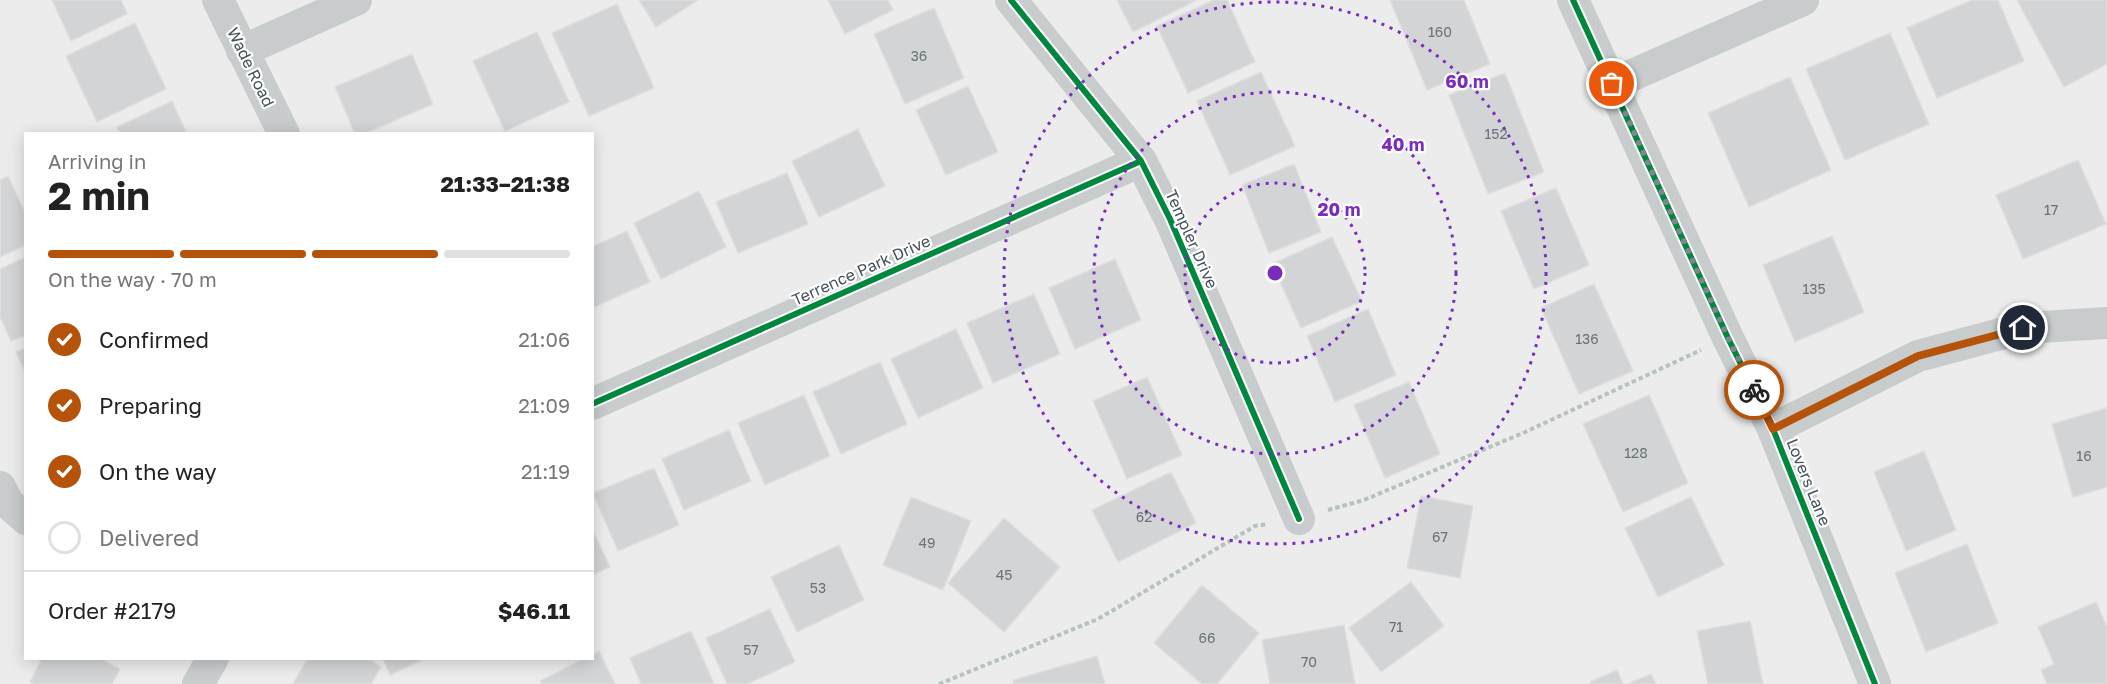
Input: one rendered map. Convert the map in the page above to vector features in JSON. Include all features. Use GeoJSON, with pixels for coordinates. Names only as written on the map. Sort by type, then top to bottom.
{"type":"FeatureCollection","features":[{"type":"Feature","properties":{"kind":"street","name":"Wade Road"},"geometry":{"type":"LineString","coordinates":[[218,0],[283,132]]}},
{"type":"Feature","properties":{"kind":"street"},"geometry":{"type":"LineString","coordinates":[[242,51],[356,0]]}},
{"type":"Feature","properties":{"kind":"street","name":"Templer Drive"},"geometry":{"type":"LineString","coordinates":[[1011,0],[1141,161],[1170,219],[1299,519]]}},
{"type":"Feature","properties":{"kind":"street","name":"Lovers Lane"},"geometry":{"type":"LineString","coordinates":[[1573,0],[1728,338],[1773,429],[1875,684]]}},
{"type":"Feature","properties":{"kind":"street"},"geometry":{"type":"LineString","coordinates":[[1612,84],[1803,0]]}},
{"type":"Feature","properties":{"kind":"street","name":"Terrence Park Drive"},"geometry":{"type":"LineString","coordinates":[[594,403],[1141,161]]}},
{"type":"Feature","properties":{"kind":"street"},"geometry":{"type":"LineString","coordinates":[[1773,429],[1918,356],[2023,328],[2107,323]]}},
{"type":"Feature","properties":{"kind":"street"},"geometry":{"type":"LineString","coordinates":[[0,487],[8,503],[24,517]]}},
{"type":"Feature","properties":{"kind":"street"},"geometry":{"type":"LineString","coordinates":[[198,684],[212,660]]}},
{"type":"Feature","properties":{"kind":"path"},"geometry":{"type":"LineString","coordinates":[[939,684],[1098,619],[1255,526],[1299,519],[1364,500],[1512,437],[1728,338]]}},
{"type":"Feature","properties":{"kind":"building"},"geometry":{"type":"Polygon","coordinates":[[[52,0],[121,0],[127,14],[71,41],[52,0]]]}},
{"type":"Feature","properties":{"kind":"building"},"geometry":{"type":"Polygon","coordinates":[[[639,0],[698,0],[656,27],[639,0]]]}},
{"type":"Feature","properties":{"kind":"building"},"geometry":{"type":"Polygon","coordinates":[[[828,0],[888,0],[893,10],[845,34],[828,0]]]}},
{"type":"Feature","properties":{"kind":"building"},"geometry":{"type":"Polygon","coordinates":[[[1117,0],[1197,0],[1133,32],[1117,0]]]}},
{"type":"Feature","properties":{"kind":"building"},"geometry":{"type":"Polygon","coordinates":[[[1214,0],[1227,0],[1255,62],[1188,93],[1157,26],[1214,0]]]}},
{"type":"Feature","properties":{"kind":"building"},"geometry":{"type":"Polygon","coordinates":[[[1390,0],[1464,0],[1490,64],[1427,90],[1390,0]]]}},
{"type":"Feature","properties":{"kind":"building"},"geometry":{"type":"Polygon","coordinates":[[[1972,0],[1998,0],[2024,61],[1937,98],[1907,28],[1972,0]]]}},
{"type":"Feature","properties":{"kind":"building"},"geometry":{"type":"Polygon","coordinates":[[[2017,0],[2107,0],[2107,64],[2064,87],[2017,0]]]}},
{"type":"Feature","properties":{"kind":"building"},"geometry":{"type":"Polygon","coordinates":[[[617,4],[654,88],[589,116],[552,33],[617,4]]]}},
{"type":"Feature","properties":{"kind":"building"},"geometry":{"type":"Polygon","coordinates":[[[934,8],[964,78],[905,104],[874,34],[934,8]]]}},
{"type":"Feature","properties":{"kind":"building"},"geometry":{"type":"Polygon","coordinates":[[[135,23],[166,89],[97,122],[66,56],[135,23]]]}},
{"type":"Feature","properties":{"kind":"building"},"geometry":{"type":"Polygon","coordinates":[[[537,32],[569,102],[505,131],[473,61],[537,32]]]}},
{"type":"Feature","properties":{"kind":"building"},"geometry":{"type":"Polygon","coordinates":[[[1890,33],[1929,124],[1845,160],[1806,69],[1890,33]]]}},
{"type":"Feature","properties":{"kind":"building"},"geometry":{"type":"Polygon","coordinates":[[[412,54],[433,104],[369,132],[354,132],[335,87],[412,54]]]}},
{"type":"Feature","properties":{"kind":"building"},"geometry":{"type":"Polygon","coordinates":[[[1261,72],[1295,146],[1230,175],[1197,101],[1261,72]]]}},
{"type":"Feature","properties":{"kind":"building"},"geometry":{"type":"Polygon","coordinates":[[[1505,73],[1544,172],[1488,194],[1449,95],[1505,73]]]}},
{"type":"Feature","properties":{"kind":"building"},"geometry":{"type":"Polygon","coordinates":[[[1790,77],[1831,170],[1749,207],[1708,113],[1790,77]]]}},
{"type":"Feature","properties":{"kind":"building"},"geometry":{"type":"Polygon","coordinates":[[[968,86],[998,152],[946,175],[916,110],[968,86]]]}},
{"type":"Feature","properties":{"kind":"building"},"geometry":{"type":"Polygon","coordinates":[[[172,101],[186,132],[119,132],[117,127],[172,101]]]}},
{"type":"Feature","properties":{"kind":"building"},"geometry":{"type":"Polygon","coordinates":[[[858,129],[885,186],[819,217],[792,161],[858,129]]]}},
{"type":"Feature","properties":{"kind":"building"},"geometry":{"type":"Polygon","coordinates":[[[2078,160],[2106,224],[2023,259],[1996,195],[2078,160]]]}},
{"type":"Feature","properties":{"kind":"building"},"geometry":{"type":"Polygon","coordinates":[[[1294,164],[1321,232],[1269,253],[1242,185],[1294,164]]]}},
{"type":"Feature","properties":{"kind":"building"},"geometry":{"type":"Polygon","coordinates":[[[787,173],[808,224],[738,253],[716,202],[787,173]]]}},
{"type":"Feature","properties":{"kind":"building"},"geometry":{"type":"Polygon","coordinates":[[[8,176],[24,211],[24,246],[0,257],[0,180],[8,176]]]}},
{"type":"Feature","properties":{"kind":"building"},"geometry":{"type":"Polygon","coordinates":[[[1556,188],[1589,265],[1534,289],[1501,211],[1556,188]]]}},
{"type":"Feature","properties":{"kind":"building"},"geometry":{"type":"Polygon","coordinates":[[[699,191],[726,247],[661,279],[634,223],[699,191]]]}},
{"type":"Feature","properties":{"kind":"building"},"geometry":{"type":"Polygon","coordinates":[[[627,231],[650,282],[594,307],[594,246],[627,231]]]}},
{"type":"Feature","properties":{"kind":"building"},"geometry":{"type":"Polygon","coordinates":[[[1832,236],[1864,312],[1795,342],[1763,265],[1832,236]]]}},
{"type":"Feature","properties":{"kind":"building"},"geometry":{"type":"Polygon","coordinates":[[[1332,237],[1362,301],[1301,328],[1272,264],[1332,237]]]}},
{"type":"Feature","properties":{"kind":"building"},"geometry":{"type":"Polygon","coordinates":[[[24,258],[24,336],[11,341],[0,317],[0,269],[24,258]]]}},
{"type":"Feature","properties":{"kind":"building"},"geometry":{"type":"Polygon","coordinates":[[[1115,259],[1141,320],[1075,349],[1049,288],[1115,259]]]}},
{"type":"Feature","properties":{"kind":"building"},"geometry":{"type":"Polygon","coordinates":[[[1594,284],[1633,371],[1579,394],[1541,308],[1594,284]]]}},
{"type":"Feature","properties":{"kind":"building"},"geometry":{"type":"Polygon","coordinates":[[[1034,294],[1060,354],[993,383],[967,323],[1034,294]]]}},
{"type":"Feature","properties":{"kind":"building"},"geometry":{"type":"Polygon","coordinates":[[[1368,309],[1396,375],[1335,402],[1307,336],[1368,309]]]}},
{"type":"Feature","properties":{"kind":"building"},"geometry":{"type":"Polygon","coordinates":[[[956,329],[983,388],[918,418],[891,359],[956,329]]]}},
{"type":"Feature","properties":{"kind":"building"},"geometry":{"type":"Polygon","coordinates":[[[24,349],[24,370],[16,352],[24,349]]]}},
{"type":"Feature","properties":{"kind":"building"},"geometry":{"type":"Polygon","coordinates":[[[880,362],[907,424],[841,454],[813,392],[880,362]]]}},
{"type":"Feature","properties":{"kind":"building"},"geometry":{"type":"Polygon","coordinates":[[[1147,377],[1182,455],[1127,479],[1093,401],[1147,377]]]}},
{"type":"Feature","properties":{"kind":"building"},"geometry":{"type":"Polygon","coordinates":[[[1409,382],[1440,454],[1385,478],[1354,405],[1409,382]]]}},
{"type":"Feature","properties":{"kind":"building"},"geometry":{"type":"Polygon","coordinates":[[[804,395],[830,456],[765,485],[738,423],[804,395]]]}},
{"type":"Feature","properties":{"kind":"building"},"geometry":{"type":"Polygon","coordinates":[[[1649,395],[1688,483],[1623,512],[1583,424],[1649,395]]]}},
{"type":"Feature","properties":{"kind":"building"},"geometry":{"type":"Polygon","coordinates":[[[2107,408],[2107,487],[2073,497],[2052,424],[2107,408]]]}},
{"type":"Feature","properties":{"kind":"building"},"geometry":{"type":"Polygon","coordinates":[[[729,430],[751,481],[684,510],[662,459],[729,430]]]}},
{"type":"Feature","properties":{"kind":"building"},"geometry":{"type":"Polygon","coordinates":[[[1924,451],[1956,530],[1906,551],[1874,472],[1924,451]]]}},
{"type":"Feature","properties":{"kind":"building"},"geometry":{"type":"Polygon","coordinates":[[[654,468],[679,525],[618,551],[594,493],[654,468]]]}},
{"type":"Feature","properties":{"kind":"building"},"geometry":{"type":"Polygon","coordinates":[[[1171,472],[1196,523],[1118,562],[1092,510],[1171,472]]]}},
{"type":"Feature","properties":{"kind":"building"},"geometry":{"type":"Polygon","coordinates":[[[1421,496],[1473,506],[1460,578],[1407,568],[1421,496]]]}},
{"type":"Feature","properties":{"kind":"building"},"geometry":{"type":"Polygon","coordinates":[[[911,497],[971,521],[943,590],[883,565],[911,497]]]}},
{"type":"Feature","properties":{"kind":"building"},"geometry":{"type":"Polygon","coordinates":[[[1691,497],[1724,565],[1658,597],[1625,528],[1691,497]]]}},
{"type":"Feature","properties":{"kind":"building"},"geometry":{"type":"Polygon","coordinates":[[[1004,518],[1060,567],[1004,632],[948,583],[1004,518]]]}},
{"type":"Feature","properties":{"kind":"building"},"geometry":{"type":"Polygon","coordinates":[[[594,533],[610,567],[594,574],[594,533]]]}},
{"type":"Feature","properties":{"kind":"building"},"geometry":{"type":"Polygon","coordinates":[[[1967,544],[1998,623],[1926,652],[1895,573],[1967,544]]]}},
{"type":"Feature","properties":{"kind":"building"},"geometry":{"type":"Polygon","coordinates":[[[839,545],[864,600],[797,632],[771,577],[839,545]]]}},
{"type":"Feature","properties":{"kind":"building"},"geometry":{"type":"Polygon","coordinates":[[[1411,582],[1444,626],[1381,672],[1349,628],[1411,582]]]}},
{"type":"Feature","properties":{"kind":"building"},"geometry":{"type":"Polygon","coordinates":[[[1202,585],[1259,633],[1217,684],[1202,684],[1154,643],[1202,585]]]}},
{"type":"Feature","properties":{"kind":"building"},"geometry":{"type":"Polygon","coordinates":[[[2096,602],[2107,627],[2107,684],[2047,684],[2041,670],[2054,664],[2038,627],[2096,602]]]}},
{"type":"Feature","properties":{"kind":"building"},"geometry":{"type":"Polygon","coordinates":[[[770,609],[795,662],[747,684],[727,684],[706,638],[770,609]]]}},
{"type":"Feature","properties":{"kind":"building"},"geometry":{"type":"Polygon","coordinates":[[[1750,621],[1763,684],[1708,684],[1697,631],[1750,621]]]}},
{"type":"Feature","properties":{"kind":"building"},"geometry":{"type":"Polygon","coordinates":[[[1344,625],[1355,684],[1270,684],[1262,640],[1344,625]]]}},
{"type":"Feature","properties":{"kind":"building"},"geometry":{"type":"Polygon","coordinates":[[[691,631],[714,684],[641,684],[630,658],[691,631]]]}},
{"type":"Feature","properties":{"kind":"building"},"geometry":{"type":"Polygon","coordinates":[[[599,651],[615,684],[542,684],[540,681],[581,660],[594,660],[594,654],[599,651]]]}},
{"type":"Feature","properties":{"kind":"building"},"geometry":{"type":"Polygon","coordinates":[[[1097,656],[1105,684],[1014,684],[1013,680],[1097,656]]]}},
{"type":"Feature","properties":{"kind":"building"},"geometry":{"type":"Polygon","coordinates":[[[41,660],[103,660],[120,669],[112,684],[34,684],[30,682],[41,660]]]}},
{"type":"Feature","properties":{"kind":"building"},"geometry":{"type":"Polygon","coordinates":[[[307,660],[370,660],[381,667],[371,684],[293,684],[307,660]]]}},
{"type":"Feature","properties":{"kind":"building"},"geometry":{"type":"Polygon","coordinates":[[[384,660],[422,660],[390,675],[384,660]]]}},
{"type":"Feature","properties":{"kind":"building"},"geometry":{"type":"Polygon","coordinates":[[[1617,670],[1623,684],[1591,684],[1590,682],[1617,670]]]}},
{"type":"Feature","properties":{"kind":"building"},"geometry":{"type":"Polygon","coordinates":[[[1651,674],[1656,684],[1628,684],[1651,674]]]}},
{"type":"Feature","properties":{"kind":"cycle path"},"geometry":{"type":"LineString","coordinates":[[1011,0],[1141,161],[1170,219],[1299,519]]}},
{"type":"Feature","properties":{"kind":"cycle path"},"geometry":{"type":"LineString","coordinates":[[1573,0],[1728,338],[1773,429],[1875,684]]}},
{"type":"Feature","properties":{"kind":"cycle path"},"geometry":{"type":"LineString","coordinates":[[594,403],[1141,161]]}},
{"type":"Feature","properties":{"kind":"way so far"},"geometry":{"type":"LineString","coordinates":[[1612,84],[1754,390]]}},
{"type":"Feature","properties":{"kind":"route"},"geometry":{"type":"LineString","coordinates":[[1754,390],[1773,429],[1918,356],[2023,328]]}}]}
